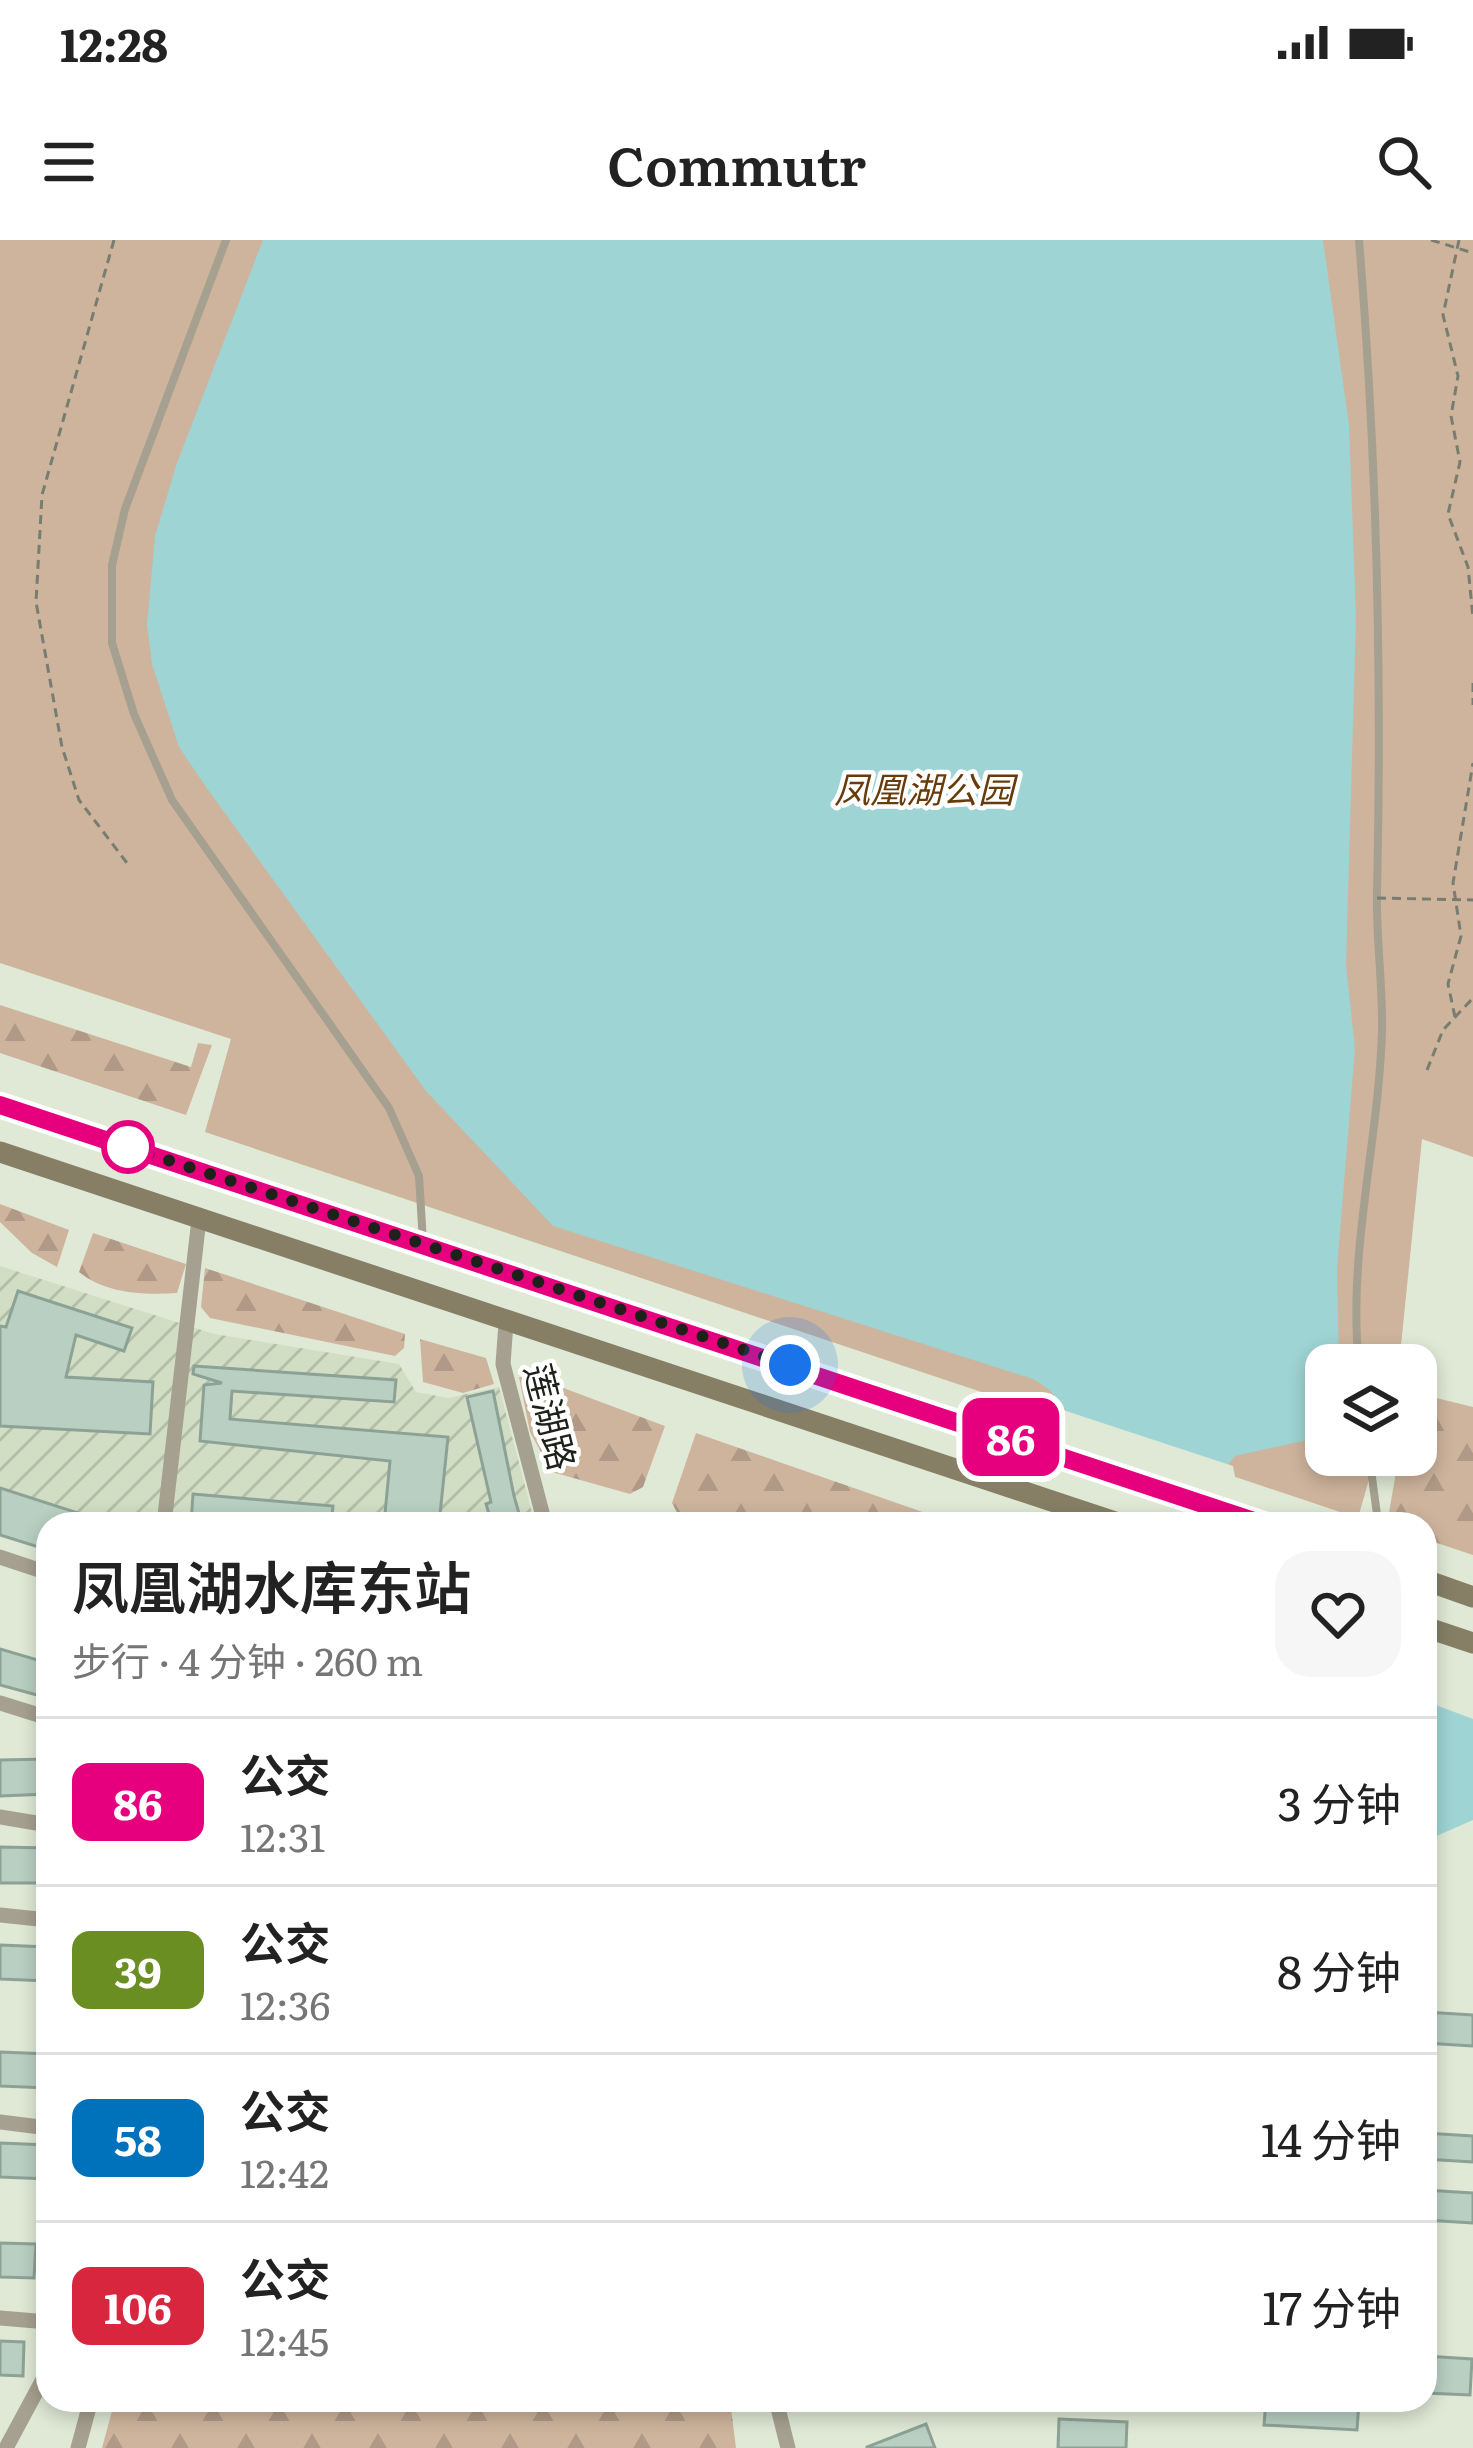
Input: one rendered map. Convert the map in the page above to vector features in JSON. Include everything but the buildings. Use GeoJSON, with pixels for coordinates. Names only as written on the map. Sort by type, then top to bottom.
{"type":"FeatureCollection","features":[{"type":"Feature","properties":{"kind":"main road"},"geometry":{"type":"LineString","coordinates":[[0,1105],[1229,1512]]}},
{"type":"Feature","properties":{"kind":"main road"},"geometry":{"type":"LineString","coordinates":[[0,1152],[1085,1512]]}},
{"type":"Feature","properties":{"kind":"main road"},"geometry":{"type":"LineString","coordinates":[[1437,1584],[1473,1597]]}},
{"type":"Feature","properties":{"kind":"main road"},"geometry":{"type":"LineString","coordinates":[[1437,1631],[1473,1643]]}},
{"type":"Feature","properties":{"kind":"street"},"geometry":{"type":"LineString","coordinates":[[165,1512],[199,1219]]}},
{"type":"Feature","properties":{"kind":"street","name":"莲湖路"},"geometry":{"type":"LineString","coordinates":[[506,1323],[503,1364],[542,1512]]}},
{"type":"Feature","properties":{"kind":"street"},"geometry":{"type":"LineString","coordinates":[[0,1557],[36,1569]]}},
{"type":"Feature","properties":{"kind":"street"},"geometry":{"type":"LineString","coordinates":[[0,1702],[36,1714]]}},
{"type":"Feature","properties":{"kind":"street"},"geometry":{"type":"LineString","coordinates":[[0,1817],[36,1823]]}},
{"type":"Feature","properties":{"kind":"street"},"geometry":{"type":"LineString","coordinates":[[0,1915],[36,1919]]}},
{"type":"Feature","properties":{"kind":"street"},"geometry":{"type":"LineString","coordinates":[[0,2122],[36,2126]]}},
{"type":"Feature","properties":{"kind":"street"},"geometry":{"type":"LineString","coordinates":[[0,2318],[36,2321]]}},
{"type":"Feature","properties":{"kind":"street"},"geometry":{"type":"LineString","coordinates":[[6,2442],[36,2391]]}},
{"type":"Feature","properties":{"kind":"street"},"geometry":{"type":"LineString","coordinates":[[78,2448],[88,2412]]}},
{"type":"Feature","properties":{"kind":"street"},"geometry":{"type":"LineString","coordinates":[[779,2412],[788,2448]]}},
{"type":"Feature","properties":{"kind":"lane"},"geometry":{"type":"LineString","coordinates":[[226,240],[125,509],[112,565],[112,643],[134,714],[172,800],[339,1029],[389,1108],[419,1176],[423,1245]]}},
{"type":"Feature","properties":{"kind":"lane"},"geometry":{"type":"LineString","coordinates":[[1357,1344],[1354,1316],[1382,1032],[1377,898],[1382,640],[1359,240]]}},
{"type":"Feature","properties":{"kind":"lane"},"geometry":{"type":"LineString","coordinates":[[1372,1476],[1377,1512]]}},
{"type":"Feature","properties":{"kind":"path"},"geometry":{"type":"LineString","coordinates":[[114,240],[42,495],[36,602],[62,747],[79,800],[130,867]]}},
{"type":"Feature","properties":{"kind":"path"},"geometry":{"type":"LineString","coordinates":[[1431,240],[1459,243],[1473,253]]}},
{"type":"Feature","properties":{"kind":"path"},"geometry":{"type":"LineString","coordinates":[[1459,243],[1443,315],[1458,376],[1450,416],[1460,462],[1448,514],[1468,567],[1466,592],[1473,618]]}},
{"type":"Feature","properties":{"kind":"path"},"geometry":{"type":"LineString","coordinates":[[1473,683],[1473,705]]}},
{"type":"Feature","properties":{"kind":"path"},"geometry":{"type":"LineString","coordinates":[[1454,1017],[1448,984],[1461,937],[1454,883],[1473,763]]}},
{"type":"Feature","properties":{"kind":"path"},"geometry":{"type":"LineString","coordinates":[[1377,898],[1473,900]]}},
{"type":"Feature","properties":{"kind":"path"},"geometry":{"type":"LineString","coordinates":[[1427,1070],[1454,1017],[1473,998]]}},
{"type":"Feature","properties":{"kind":"shaded area"},"geometry":{"type":"Polygon","coordinates":[[[0,1266],[214,1334],[399,1364],[416,1392],[448,1398],[499,1387],[532,1512],[36,1512],[36,1523],[0,1523],[0,1266]]]}},
{"type":"Feature","properties":{"kind":"green space","name":"凤凰湖公园"},"geometry":{"type":"Polygon","coordinates":[[[0,240],[1473,240],[1473,1157],[1422,1139],[1401,1344],[1305,1344],[1305,1476],[1370,1476],[1360,1512],[1340,1512],[205,1132],[231,1039],[0,963],[0,240]]]}},
{"type":"Feature","properties":{"kind":"green space"},"geometry":{"type":"Polygon","coordinates":[[[0,1005],[191,1067],[198,1043],[212,1045],[186,1115],[0,1053],[0,1005]]]}},
{"type":"Feature","properties":{"kind":"green space"},"geometry":{"type":"Polygon","coordinates":[[[0,1204],[69,1230],[57,1267],[32,1253],[0,1222],[0,1204]]]}},
{"type":"Feature","properties":{"kind":"green space"},"geometry":{"type":"Polygon","coordinates":[[[93,1233],[186,1264],[177,1293],[113,1289],[79,1272],[93,1233]]]}},
{"type":"Feature","properties":{"kind":"green space"},"geometry":{"type":"Polygon","coordinates":[[[205,1268],[405,1334],[404,1348],[395,1356],[210,1318],[201,1307],[205,1268]]]}},
{"type":"Feature","properties":{"kind":"green space"},"geometry":{"type":"Polygon","coordinates":[[[420,1339],[486,1358],[494,1384],[463,1393],[423,1382],[420,1339]]]}},
{"type":"Feature","properties":{"kind":"green space"},"geometry":{"type":"Polygon","coordinates":[[[519,1377],[542,1380],[665,1426],[643,1487],[630,1494],[552,1472],[530,1432],[519,1377]]]}},
{"type":"Feature","properties":{"kind":"green space"},"geometry":{"type":"Polygon","coordinates":[[[1437,1398],[1473,1407],[1473,1555],[1437,1543],[1437,1512],[1389,1512],[1395,1476],[1437,1476],[1437,1398]]]}},
{"type":"Feature","properties":{"kind":"green space"},"geometry":{"type":"Polygon","coordinates":[[[696,1433],[923,1512],[677,1512],[672,1503],[696,1433]]]}},
{"type":"Feature","properties":{"kind":"green space"},"geometry":{"type":"Polygon","coordinates":[[[112,2412],[732,2412],[736,2448],[102,2448],[112,2412]]]}},
{"type":"Feature","properties":{"kind":"water","name":"凤凰湖公园"},"geometry":{"type":"Polygon","coordinates":[[[263,240],[1323,240],[1349,425],[1356,618],[1346,965],[1355,1049],[1337,1268],[1339,1344],[1305,1344],[1305,1441],[1235,1456],[1226,1467],[1122,1512],[1092,1512],[1072,1423],[1050,1391],[1033,1379],[553,1226],[426,1091],[179,747],[152,664],[147,624],[155,536],[177,463],[263,240]]]}},
{"type":"Feature","properties":{"kind":"water"},"geometry":{"type":"Polygon","coordinates":[[[1437,1706],[1473,1719],[1473,1820],[1437,1836],[1437,1706]]]}},
{"type":"Feature","properties":{"kind":"pier"},"geometry":{"type":"Polygon","coordinates":[[[1063,1410],[1233,1466],[1242,1512],[1086,1512],[1063,1410]]]}},
{"type":"Feature","properties":{"kind":"bus line","name":"86"},"geometry":{"type":"LineString","coordinates":[[0,1105],[1229,1512]]}},
{"type":"Feature","properties":{"kind":"route"},"geometry":{"type":"LineString","coordinates":[[128,1147],[790,1365]]}}]}
